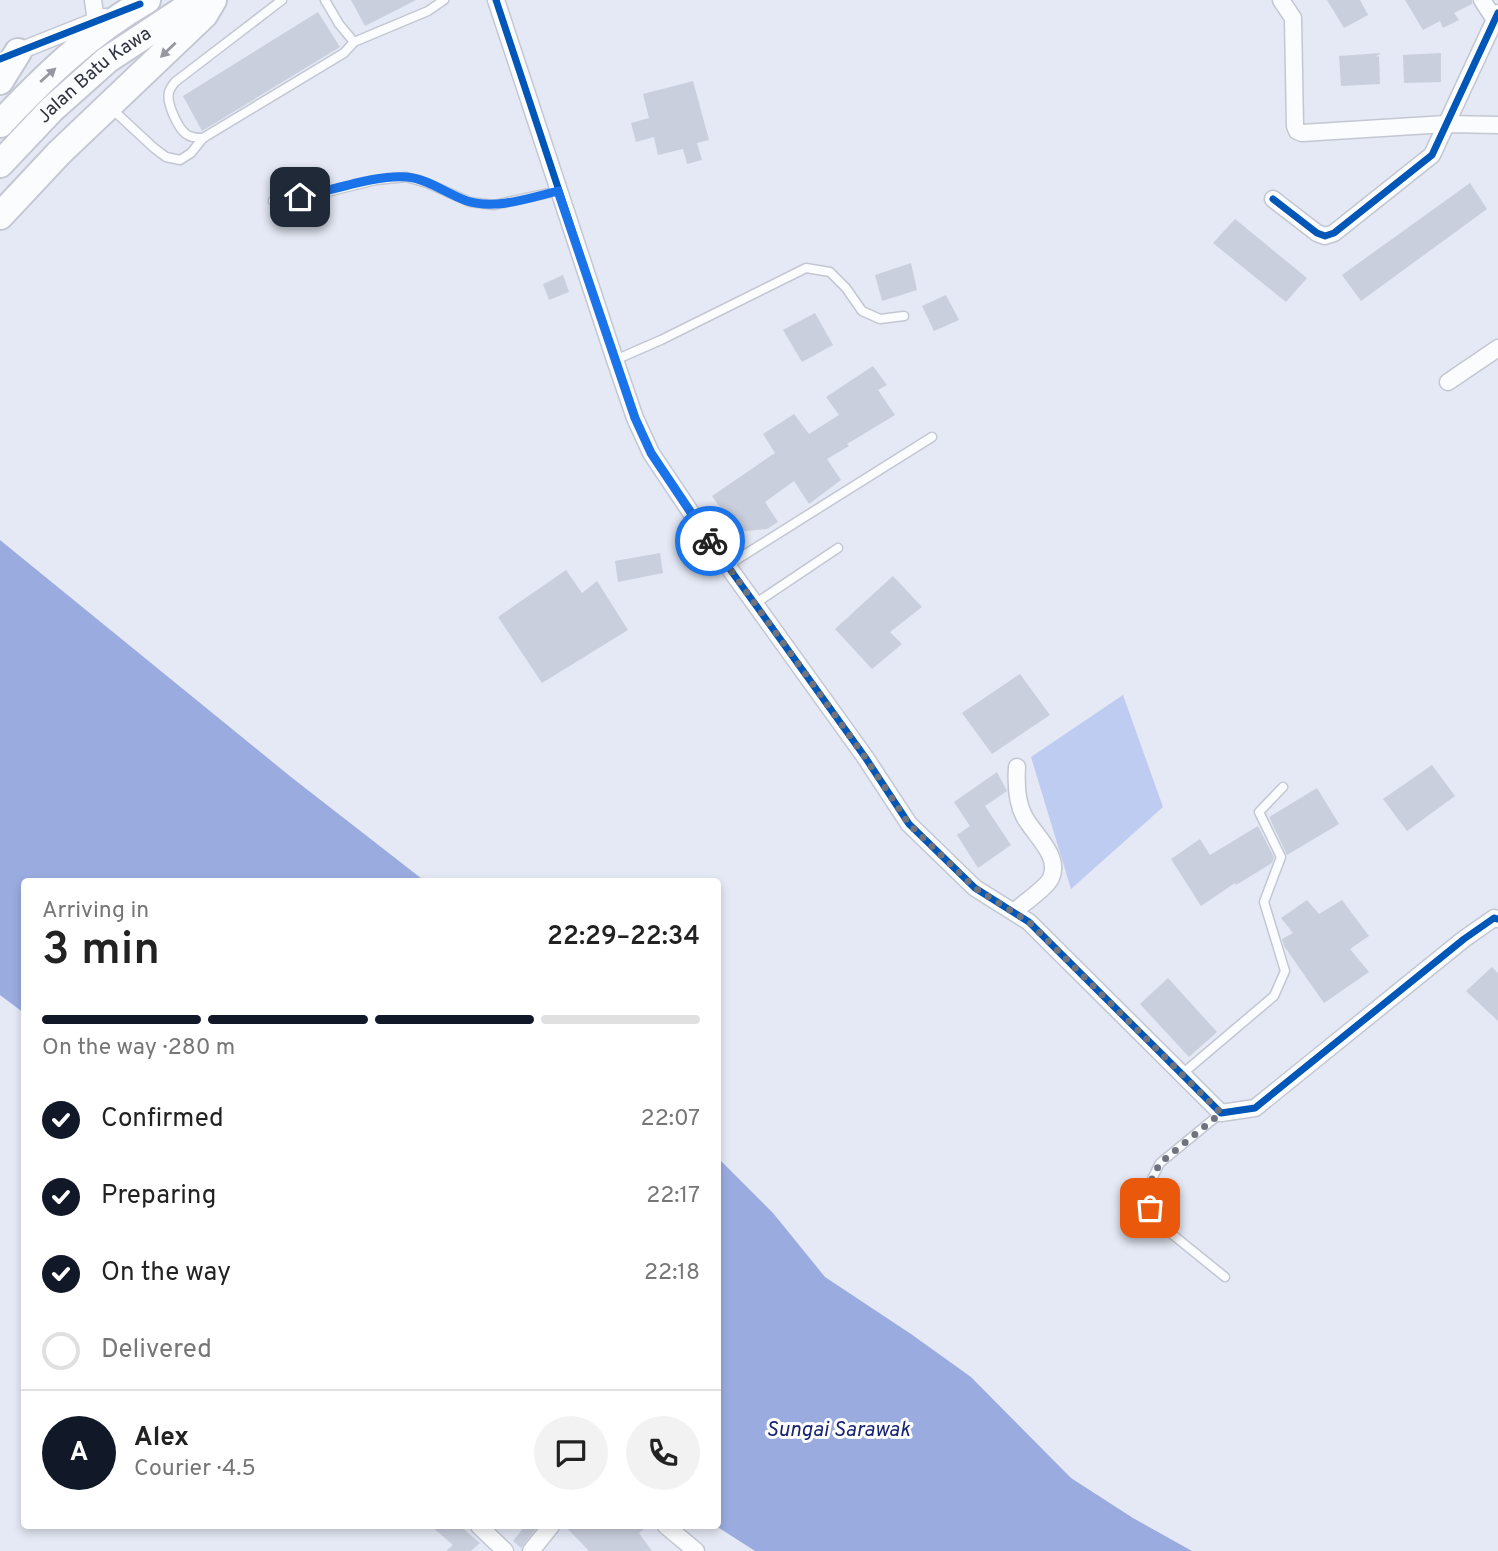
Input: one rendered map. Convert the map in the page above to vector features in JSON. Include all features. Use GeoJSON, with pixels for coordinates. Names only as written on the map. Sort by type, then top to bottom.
{"type":"FeatureCollection","features":[{"type":"Feature","properties":{"kind":"highway","name":"Jalan Batu Kawa"},"geometry":{"type":"LineString","coordinates":[[0,164],[52,109],[107,60],[198,0]]}},
{"type":"Feature","properties":{"kind":"highway"},"geometry":{"type":"LineString","coordinates":[[0,216],[60,153],[204,15],[213,0]]}},
{"type":"Feature","properties":{"kind":"highway","name":"Jalan Batu Kawa"},"geometry":{"type":"LineString","coordinates":[[0,124],[34,88],[87,41],[144,2]]}},
{"type":"Feature","properties":{"kind":"highway"},"geometry":{"type":"LineString","coordinates":[[0,81],[9,56]]}},
{"type":"Feature","properties":{"kind":"street"},"geometry":{"type":"LineString","coordinates":[[93,0],[96,21]]}},
{"type":"Feature","properties":{"kind":"street"},"geometry":{"type":"LineString","coordinates":[[496,0],[615,360],[635,418],[651,453],[909,824],[975,888],[1029,922],[1221,1113],[1255,1108],[1464,939],[1494,918],[1498,919]]}},
{"type":"Feature","properties":{"kind":"street"},"geometry":{"type":"LineString","coordinates":[[1281,0],[1293,19],[1297,131],[1302,133],[1446,124],[1498,125]]}},
{"type":"Feature","properties":{"kind":"street"},"geometry":{"type":"LineString","coordinates":[[1273,199],[1317,233],[1325,236],[1334,233],[1432,155],[1496,17],[1482,0]]}},
{"type":"Feature","properties":{"kind":"street"},"geometry":{"type":"LineString","coordinates":[[9,56],[144,2]]}},
{"type":"Feature","properties":{"kind":"street"},"geometry":{"type":"LineString","coordinates":[[1448,382],[1498,348]]}},
{"type":"Feature","properties":{"kind":"street"},"geometry":{"type":"LineString","coordinates":[[1015,911],[1051,880],[1053,868],[1049,851],[1023,815],[1016,784],[1017,767]]}},
{"type":"Feature","properties":{"kind":"street"},"geometry":{"type":"LineString","coordinates":[[482,1529],[505,1551]]}},
{"type":"Feature","properties":{"kind":"street"},"geometry":{"type":"LineString","coordinates":[[531,1551],[549,1529]]}},
{"type":"Feature","properties":{"kind":"street"},"geometry":{"type":"LineString","coordinates":[[670,1529],[696,1551]]}},
{"type":"Feature","properties":{"kind":"lane"},"geometry":{"type":"LineString","coordinates":[[203,138],[187,135],[177,122],[169,92],[175,82],[282,0]]}},
{"type":"Feature","properties":{"kind":"lane"},"geometry":{"type":"LineString","coordinates":[[325,0],[339,24],[354,42]]}},
{"type":"Feature","properties":{"kind":"lane"},"geometry":{"type":"LineString","coordinates":[[109,107],[166,157],[180,160],[191,153],[203,138],[344,53],[354,42],[428,11],[444,0]]}},
{"type":"Feature","properties":{"kind":"lane"},"geometry":{"type":"LineString","coordinates":[[274,201],[376,180],[406,177],[470,202],[494,205],[558,191]]}},
{"type":"Feature","properties":{"kind":"lane"},"geometry":{"type":"LineString","coordinates":[[615,360],[806,268],[830,272],[846,288],[862,311],[880,319],[904,316]]}},
{"type":"Feature","properties":{"kind":"lane"},"geometry":{"type":"LineString","coordinates":[[727,565],[933,437]]}},
{"type":"Feature","properties":{"kind":"lane"},"geometry":{"type":"LineString","coordinates":[[756,603],[838,548]]}},
{"type":"Feature","properties":{"kind":"lane"},"geometry":{"type":"LineString","coordinates":[[1182,1074],[1274,996],[1285,971],[1264,902],[1281,857],[1259,812],[1283,787]]}},
{"type":"Feature","properties":{"kind":"lane"},"geometry":{"type":"LineString","coordinates":[[1221,1113],[1160,1163],[1144,1195],[1157,1222],[1225,1277]]}},
{"type":"Feature","properties":{"kind":"shaded area"},"geometry":{"type":"Polygon","coordinates":[[[1123,695],[1163,807],[1071,889],[1031,757],[1123,695]]]}},
{"type":"Feature","properties":{"kind":"water"},"geometry":{"type":"Polygon","coordinates":[[[0,540],[291,777],[421,878],[21,878],[21,1011],[0,995],[0,540]]]}},
{"type":"Feature","properties":{"kind":"water","name":"Sungai Sarawak"},"geometry":{"type":"Polygon","coordinates":[[[721,1161],[773,1213],[825,1277],[971,1377],[1071,1478],[1133,1518],[1192,1551],[755,1551],[721,1529],[721,1161]]]}},
{"type":"Feature","properties":{"kind":"building"},"geometry":{"type":"Polygon","coordinates":[[[351,0],[416,0],[365,26],[351,0]]]}},
{"type":"Feature","properties":{"kind":"building"},"geometry":{"type":"Polygon","coordinates":[[[1327,0],[1360,0],[1368,15],[1344,28],[1327,0]]]}},
{"type":"Feature","properties":{"kind":"building"},"geometry":{"type":"Polygon","coordinates":[[[1405,0],[1472,0],[1472,4],[1454,13],[1459,20],[1443,28],[1440,21],[1423,30],[1405,0]]]}},
{"type":"Feature","properties":{"kind":"building"},"geometry":{"type":"Polygon","coordinates":[[[318,12],[340,47],[202,131],[183,96],[318,12]]]}},
{"type":"Feature","properties":{"kind":"building"},"geometry":{"type":"Polygon","coordinates":[[[1381,53],[1375,57],[1379,56],[1380,84],[1341,86],[1339,56],[1381,53]]]}},
{"type":"Feature","properties":{"kind":"building"},"geometry":{"type":"Polygon","coordinates":[[[1441,53],[1441,82],[1404,83],[1403,55],[1441,53]]]}},
{"type":"Feature","properties":{"kind":"building"},"geometry":{"type":"Polygon","coordinates":[[[693,81],[709,140],[697,143],[702,160],[687,164],[683,149],[658,155],[654,137],[636,142],[631,123],[649,118],[643,94],[693,81]]]}},
{"type":"Feature","properties":{"kind":"building"},"geometry":{"type":"Polygon","coordinates":[[[1470,183],[1487,209],[1361,301],[1342,275],[1470,183]]]}},
{"type":"Feature","properties":{"kind":"building"},"geometry":{"type":"Polygon","coordinates":[[[1235,219],[1307,278],[1286,302],[1213,243],[1235,219]]]}},
{"type":"Feature","properties":{"kind":"building"},"geometry":{"type":"Polygon","coordinates":[[[911,263],[917,290],[882,301],[875,275],[911,263]]]}},
{"type":"Feature","properties":{"kind":"building"},"geometry":{"type":"Polygon","coordinates":[[[563,275],[569,292],[549,300],[543,284],[563,275]]]}},
{"type":"Feature","properties":{"kind":"building"},"geometry":{"type":"Polygon","coordinates":[[[946,295],[959,320],[934,331],[922,306],[946,295]]]}},
{"type":"Feature","properties":{"kind":"building"},"geometry":{"type":"Polygon","coordinates":[[[815,313],[833,345],[802,362],[783,330],[815,313]]]}},
{"type":"Feature","properties":{"kind":"building"},"geometry":{"type":"Polygon","coordinates":[[[873,366],[887,385],[878,390],[895,415],[827,459],[841,480],[809,504],[794,481],[765,502],[778,522],[767,529],[737,532],[712,496],[775,453],[763,434],[794,414],[809,434],[839,415],[826,397],[873,366]]]}},
{"type":"Feature","properties":{"kind":"building"},"geometry":{"type":"Polygon","coordinates":[[[660,553],[663,573],[618,582],[615,561],[660,553]]]}},
{"type":"Feature","properties":{"kind":"building"},"geometry":{"type":"Polygon","coordinates":[[[566,570],[582,593],[597,581],[628,630],[542,683],[498,617],[566,570]]]}},
{"type":"Feature","properties":{"kind":"building"},"geometry":{"type":"Polygon","coordinates":[[[893,576],[922,607],[890,632],[902,644],[872,669],[835,629],[893,576]]]}},
{"type":"Feature","properties":{"kind":"building"},"geometry":{"type":"Polygon","coordinates":[[[1020,674],[1050,715],[992,754],[962,713],[1020,674]]]}},
{"type":"Feature","properties":{"kind":"building"},"geometry":{"type":"Polygon","coordinates":[[[1432,765],[1455,796],[1407,831],[1383,799],[1432,765]]]}},
{"type":"Feature","properties":{"kind":"building"},"geometry":{"type":"Polygon","coordinates":[[[997,772],[1007,791],[985,806],[1011,845],[978,868],[957,835],[970,826],[954,802],[997,772]]]}},
{"type":"Feature","properties":{"kind":"building"},"geometry":{"type":"Polygon","coordinates":[[[1317,788],[1339,824],[1287,855],[1269,817],[1317,788]]]}},
{"type":"Feature","properties":{"kind":"building"},"geometry":{"type":"Polygon","coordinates":[[[1258,826],[1274,857],[1272,863],[1201,906],[1171,859],[1200,839],[1210,855],[1258,826]]]}},
{"type":"Feature","properties":{"kind":"building"},"geometry":{"type":"Polygon","coordinates":[[[1307,900],[1319,914],[1342,900],[1369,936],[1350,949],[1369,972],[1324,1003],[1284,946],[1282,939],[1293,933],[1281,918],[1307,900]]]}},
{"type":"Feature","properties":{"kind":"building"},"geometry":{"type":"Polygon","coordinates":[[[1492,967],[1498,973],[1498,1021],[1466,991],[1492,967]]]}},
{"type":"Feature","properties":{"kind":"building"},"geometry":{"type":"Polygon","coordinates":[[[1168,978],[1217,1032],[1189,1057],[1140,1004],[1168,978]]]}},
{"type":"Feature","properties":{"kind":"building"},"geometry":{"type":"Polygon","coordinates":[[[434,1529],[464,1529],[480,1543],[471,1551],[446,1551],[453,1545],[434,1529]]]}},
{"type":"Feature","properties":{"kind":"building"},"geometry":{"type":"Polygon","coordinates":[[[523,1529],[536,1529],[521,1548],[513,1541],[523,1529]]]}},
{"type":"Feature","properties":{"kind":"building"},"geometry":{"type":"Polygon","coordinates":[[[568,1529],[644,1529],[639,1533],[652,1551],[589,1551],[568,1529]]]}},
{"type":"Feature","properties":{"kind":"cycle path"},"geometry":{"type":"LineString","coordinates":[[496,0],[615,360],[635,418],[651,453],[714,547],[865,757],[909,824],[975,888],[1029,922],[1221,1113],[1255,1108],[1464,939],[1494,918],[1498,919]]}},
{"type":"Feature","properties":{"kind":"cycle path"},"geometry":{"type":"LineString","coordinates":[[0,59],[140,4]]}},
{"type":"Feature","properties":{"kind":"cycle path"},"geometry":{"type":"LineString","coordinates":[[1273,199],[1317,233],[1325,236],[1334,233],[1432,155],[1498,13]]}},
{"type":"Feature","properties":{"kind":"way so far"},"geometry":{"type":"LineString","coordinates":[[710,541],[865,757],[909,824],[975,888],[1029,922],[1221,1113],[1160,1163],[1144,1195],[1150,1208]]}},
{"type":"Feature","properties":{"kind":"route"},"geometry":{"type":"LineString","coordinates":[[300,197],[376,180],[406,177],[470,202],[494,205],[558,191],[635,418],[651,453],[710,541]]}}]}
